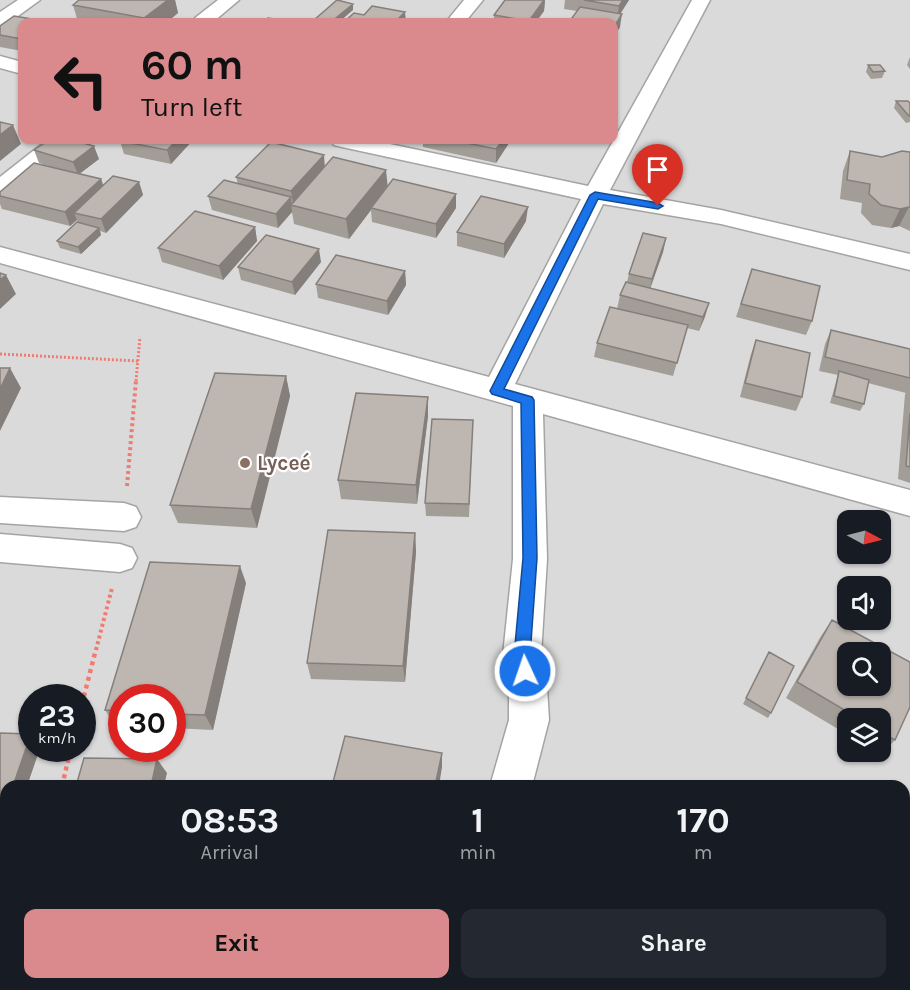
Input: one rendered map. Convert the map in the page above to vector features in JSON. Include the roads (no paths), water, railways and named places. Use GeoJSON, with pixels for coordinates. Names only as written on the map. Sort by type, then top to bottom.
{"type":"FeatureCollection","features":[{"type":"Feature","properties":{"kind":"street"},"geometry":{"type":"LineString","coordinates":[[0,20],[32,0]]}},
{"type":"Feature","properties":{"kind":"street"},"geometry":{"type":"LineString","coordinates":[[207,18],[230,0]]}},
{"type":"Feature","properties":{"kind":"street"},"geometry":{"type":"LineString","coordinates":[[458,18],[474,0]]}},
{"type":"Feature","properties":{"kind":"street"},"geometry":{"type":"LineString","coordinates":[[513,780],[528,720],[528,687],[522,656],[530,558],[512,396],[595,195],[700,0]]}},
{"type":"Feature","properties":{"kind":"street"},"geometry":{"type":"LineString","coordinates":[[0,62],[18,67]]}},
{"type":"Feature","properties":{"kind":"street"},"geometry":{"type":"LineString","coordinates":[[0,189],[55,144]]}},
{"type":"Feature","properties":{"kind":"street"},"geometry":{"type":"LineString","coordinates":[[367,144],[595,195],[721,217],[910,262]]}},
{"type":"Feature","properties":{"kind":"street"},"geometry":{"type":"LineString","coordinates":[[0,255],[910,503]]}},
{"type":"Feature","properties":{"kind":"street"},"geometry":{"type":"LineString","coordinates":[[0,510],[124,517]]}},
{"type":"Feature","properties":{"kind":"street"},"geometry":{"type":"LineString","coordinates":[[0,548],[120,558]]}},
{"type":"Feature","properties":{"kind":"place","name":"Lyceé"},"geometry":{"type":"Point","coordinates":[245,463]}}]}
